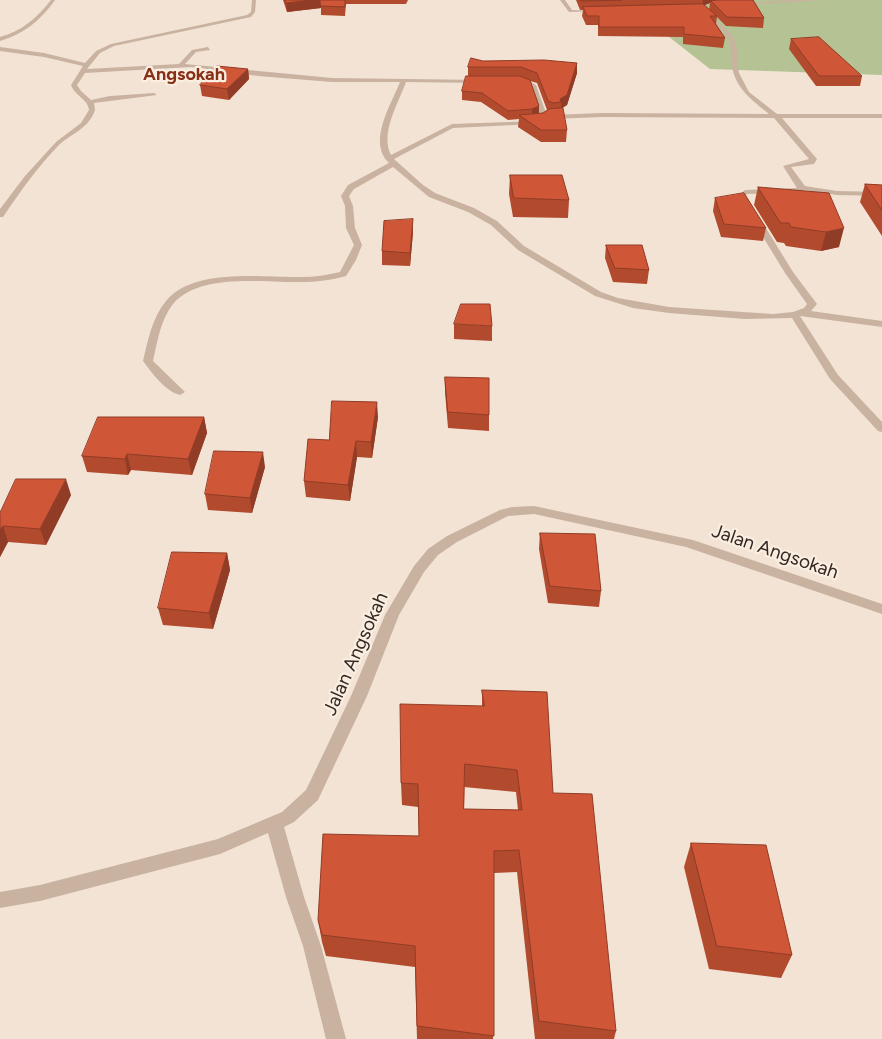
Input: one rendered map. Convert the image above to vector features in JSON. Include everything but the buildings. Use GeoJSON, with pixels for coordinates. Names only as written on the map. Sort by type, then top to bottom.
{"type":"FeatureCollection","features":[{"type":"Feature","properties":{"kind":"street"},"geometry":{"type":"LineString","coordinates":[[0,39],[22,31],[44,14],[53,0]]}},
{"type":"Feature","properties":{"kind":"street"},"geometry":{"type":"LineString","coordinates":[[0,215],[23,182],[58,144],[85,122],[92,111],[91,102],[74,87],[74,82],[83,68],[97,56],[112,46],[249,16],[253,12],[254,0]]}},
{"type":"Feature","properties":{"kind":"street"},"geometry":{"type":"LineString","coordinates":[[562,0],[567,8],[573,12],[606,11]]}},
{"type":"Feature","properties":{"kind":"street"},"geometry":{"type":"LineString","coordinates":[[736,4],[822,0]]}},
{"type":"Feature","properties":{"kind":"street"},"geometry":{"type":"LineString","coordinates":[[712,5],[699,9],[730,36],[733,42],[736,73],[747,93],[788,127],[813,158],[811,162],[787,166],[802,188]]}},
{"type":"Feature","properties":{"kind":"street"},"geometry":{"type":"LineString","coordinates":[[0,49],[44,55],[83,68],[181,65],[332,80],[491,81]]}},
{"type":"Feature","properties":{"kind":"street"},"geometry":{"type":"LineString","coordinates":[[181,65],[194,51],[208,49]]}},
{"type":"Feature","properties":{"kind":"street"},"geometry":{"type":"LineString","coordinates":[[244,64],[262,67],[258,74]]}},
{"type":"Feature","properties":{"kind":"street"},"geometry":{"type":"LineString","coordinates":[[505,80],[527,82],[534,86],[542,114],[547,116],[882,116]]}},
{"type":"Feature","properties":{"kind":"street"},"geometry":{"type":"LineString","coordinates":[[403,81],[384,136],[384,149],[391,161],[420,187],[432,195],[471,210],[494,223],[521,248],[598,294],[615,300],[669,310],[773,317],[798,314],[882,324]]}},
{"type":"Feature","properties":{"kind":"street"},"geometry":{"type":"LineString","coordinates":[[91,102],[110,98],[154,95]]}},
{"type":"Feature","properties":{"kind":"street"},"geometry":{"type":"LineString","coordinates":[[180,392],[166,382],[148,361],[157,325],[176,295],[196,285],[227,280],[327,279],[343,274],[352,260],[358,245],[351,230],[349,222],[351,210],[345,196],[352,187],[391,161],[452,126],[532,122],[540,121],[547,116]]}},
{"type":"Feature","properties":{"kind":"street"},"geometry":{"type":"LineString","coordinates":[[798,314],[811,307],[812,304],[789,273],[742,196],[745,192],[792,192],[802,188],[836,193],[882,194]]}},
{"type":"Feature","properties":{"kind":"street"},"geometry":{"type":"LineString","coordinates":[[798,314],[834,377],[882,429]]}},
{"type":"Feature","properties":{"kind":"street","name":"Jalan Angsokah"},"geometry":{"type":"LineString","coordinates":[[0,900],[40,893],[220,846],[288,817],[312,795],[359,696],[392,615],[420,569],[433,552],[452,539],[504,513],[534,510],[688,543],[882,609]]}},
{"type":"Feature","properties":{"kind":"street"},"geometry":{"type":"LineString","coordinates":[[274,823],[295,897],[312,946],[336,1039]]}},
{"type":"Feature","properties":{"kind":"green space"},"geometry":{"type":"Polygon","coordinates":[[[622,0],[882,0],[882,75],[710,69],[622,0]]]}},
{"type":"Feature","properties":{"kind":"district","name":"Angsokah"},"geometry":{"type":"Point","coordinates":[184,75]}}]}
